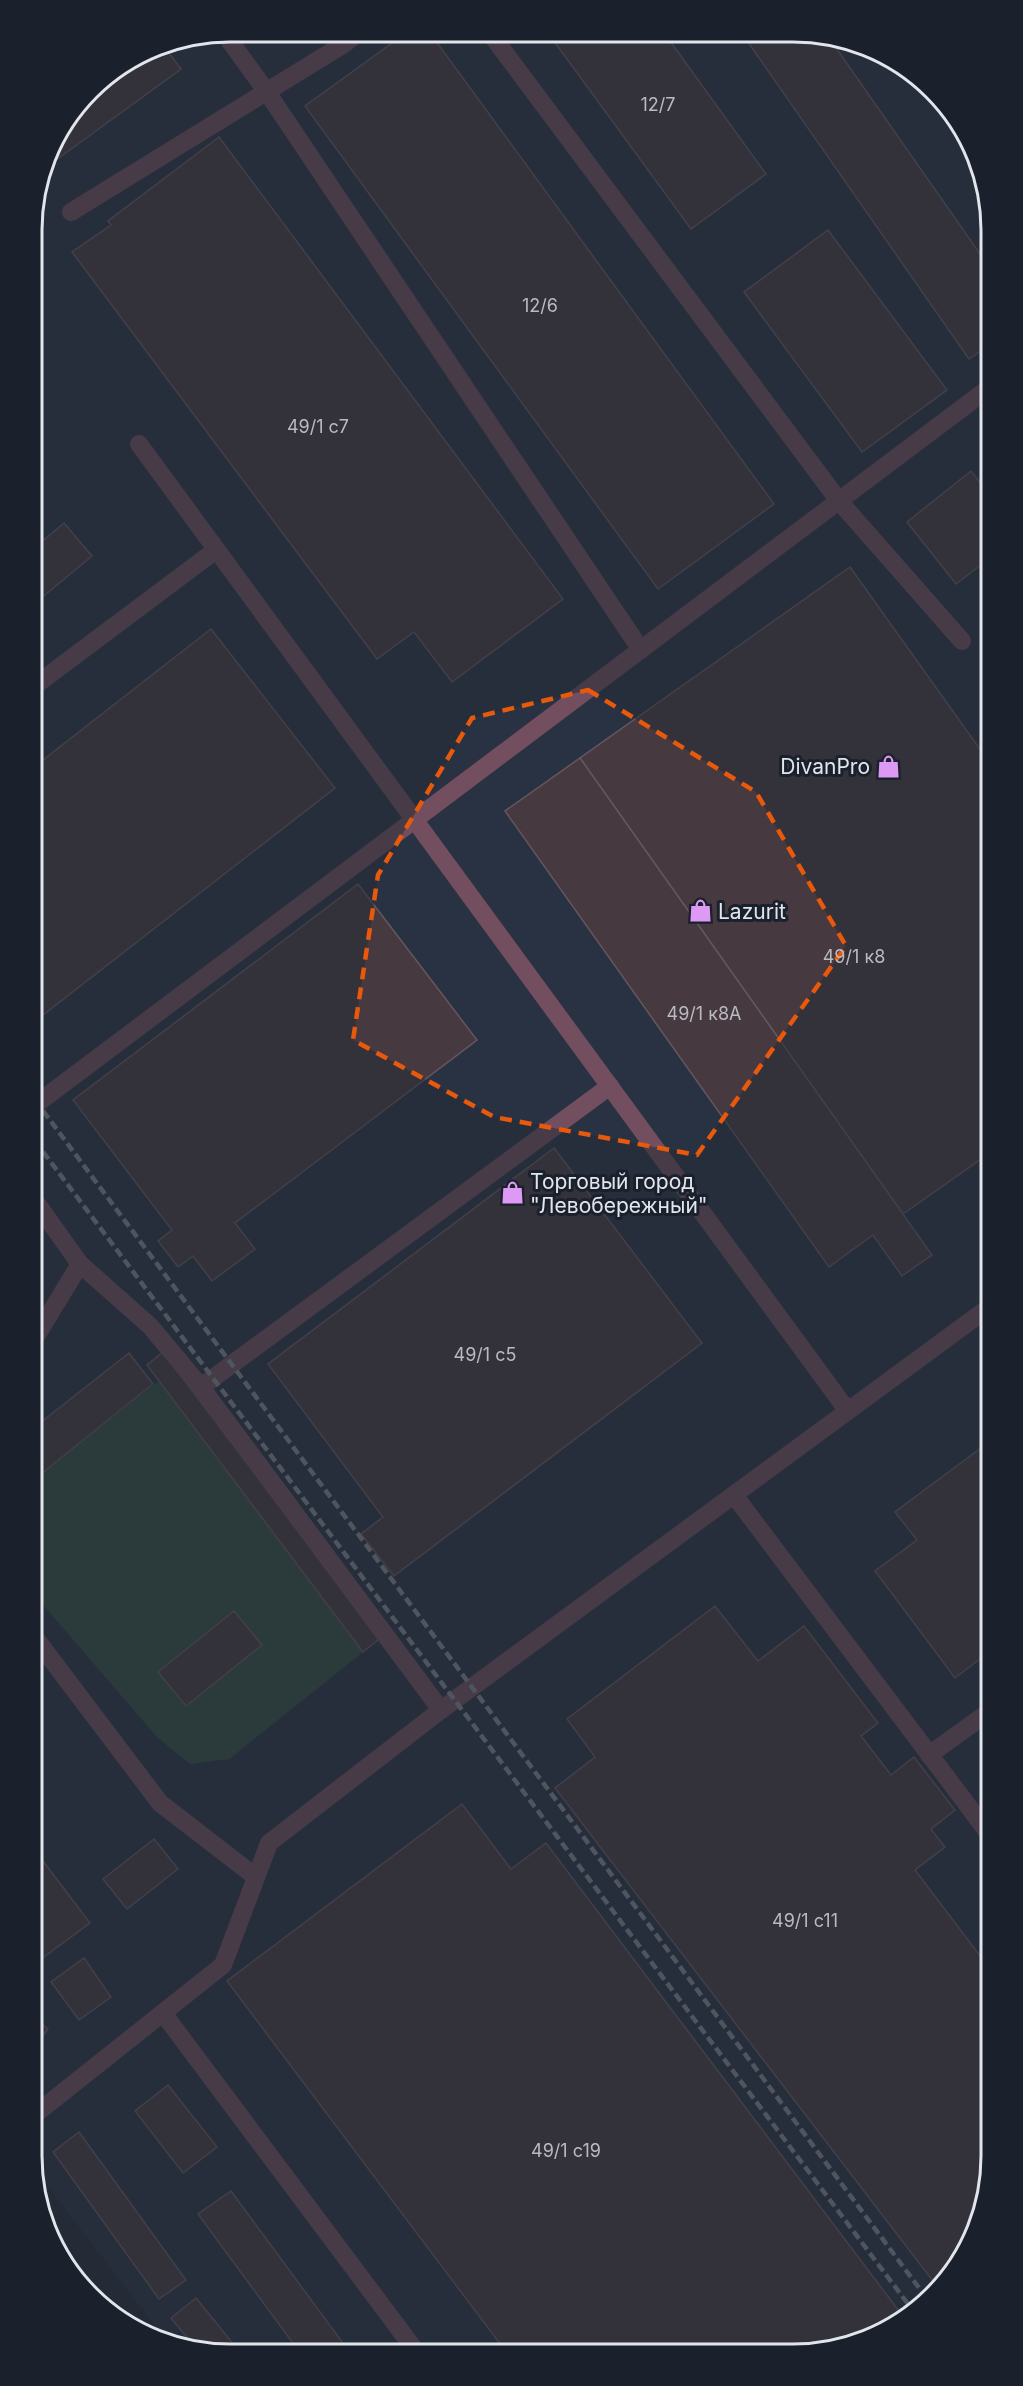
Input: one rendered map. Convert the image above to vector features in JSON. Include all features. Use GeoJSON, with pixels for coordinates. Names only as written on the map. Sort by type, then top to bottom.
{"type":"FeatureCollection","features":[{"type":"Feature","properties":{"kind":"lane"},"geometry":{"type":"LineString","coordinates":[[231,42],[267,92],[641,650]]}},
{"type":"Feature","properties":{"kind":"lane"},"geometry":{"type":"LineString","coordinates":[[71,212],[267,92],[344,42]]}},
{"type":"Feature","properties":{"kind":"lane"},"geometry":{"type":"LineString","coordinates":[[497,42],[839,501],[962,641]]}},
{"type":"Feature","properties":{"kind":"lane"},"geometry":{"type":"LineString","coordinates":[[42,1100],[981,395]]}},
{"type":"Feature","properties":{"kind":"lane"},"geometry":{"type":"LineString","coordinates":[[139,444],[847,1410]]}},
{"type":"Feature","properties":{"kind":"lane"},"geometry":{"type":"LineString","coordinates":[[42,680],[216,550]]}},
{"type":"Feature","properties":{"kind":"lane"},"geometry":{"type":"LineString","coordinates":[[201,1387],[610,1086]]}},
{"type":"Feature","properties":{"kind":"lane"},"geometry":{"type":"LineString","coordinates":[[42,1211],[80,1264],[150,1326],[201,1387],[441,1710]]}},
{"type":"Feature","properties":{"kind":"lane"},"geometry":{"type":"LineString","coordinates":[[42,1326],[80,1264]]}},
{"type":"Feature","properties":{"kind":"lane"},"geometry":{"type":"LineString","coordinates":[[42,2109],[224,1965],[269,1843],[441,1710],[981,1313]]}},
{"type":"Feature","properties":{"kind":"lane"},"geometry":{"type":"LineString","coordinates":[[734,1495],[981,1823]]}},
{"type":"Feature","properties":{"kind":"lane"},"geometry":{"type":"LineString","coordinates":[[42,1647],[160,1803],[256,1877]]}},
{"type":"Feature","properties":{"kind":"lane"},"geometry":{"type":"LineString","coordinates":[[929,1755],[981,1717]]}},
{"type":"Feature","properties":{"kind":"lane"},"geometry":{"type":"LineString","coordinates":[[163,2013],[411,2344]]}},
{"type":"Feature","properties":{"kind":"highlighted area"},"geometry":{"type":"Polygon","coordinates":[[[588,690],[756,792],[846,946],[697,1155],[494,1117],[353,1040],[378,875],[472,718],[588,690]]]}},
{"type":"Feature","properties":{"kind":"shaded area","name":"Торговый город \"Левобережный\""},"geometry":{"type":"Polygon","coordinates":[[[218,42],[805,42],[854,52],[876,61],[908,81],[942,115],[967,158],[975,181],[981,230],[981,2168],[975,2205],[962,2239],[949,2261],[917,2297],[887,2319],[865,2330],[842,2338],[818,2342],[793,2344],[230,2344],[181,2338],[158,2330],[44,2181],[42,2156],[42,218],[48,181],[67,136],[81,115],[106,89],[136,67],[158,56],[193,46],[218,42]]]}},
{"type":"Feature","properties":{"kind":"green space"},"geometry":{"type":"Polygon","coordinates":[[[159,1381],[363,1652],[229,1759],[190,1764],[157,1737],[42,1603],[42,1473],[159,1381]],[[234,1612],[159,1672],[185,1706],[261,1645],[234,1612]]]}},
{"type":"Feature","properties":{"kind":"building"},"geometry":{"type":"Polygon","coordinates":[[[394,42],[437,42],[774,504],[658,589],[305,106],[394,42]]]}},
{"type":"Feature","properties":{"kind":"building"},"geometry":{"type":"Polygon","coordinates":[[[555,42],[671,42],[766,174],[691,229],[555,42]]]}},
{"type":"Feature","properties":{"kind":"building"},"geometry":{"type":"Polygon","coordinates":[[[748,42],[805,42],[836,47],[981,255],[981,351],[969,359],[748,42]]]}},
{"type":"Feature","properties":{"kind":"building"},"geometry":{"type":"Polygon","coordinates":[[[168,52],[181,69],[55,161],[67,136],[81,115],[106,89],[125,74],[168,52]]]}},
{"type":"Feature","properties":{"kind":"building"},"geometry":{"type":"Polygon","coordinates":[[[219,137],[563,599],[452,682],[414,632],[377,659],[72,252],[111,225],[108,221],[219,137]]]}},
{"type":"Feature","properties":{"kind":"building"},"geometry":{"type":"Polygon","coordinates":[[[828,230],[947,390],[862,452],[744,292],[828,230]]]}},
{"type":"Feature","properties":{"kind":"building"},"geometry":{"type":"Polygon","coordinates":[[[971,471],[981,484],[981,565],[956,584],[907,522],[971,471]]]}},
{"type":"Feature","properties":{"kind":"building"},"geometry":{"type":"Polygon","coordinates":[[[64,523],[92,556],[42,598],[42,541],[64,523]]]}},
{"type":"Feature","properties":{"kind":"building"},"geometry":{"type":"Polygon","coordinates":[[[850,567],[981,751],[981,1159],[903,1214],[580,758],[850,567]]]}},
{"type":"Feature","properties":{"kind":"building"},"geometry":{"type":"Polygon","coordinates":[[[211,629],[335,788],[42,1016],[42,761],[211,629]]]}},
{"type":"Feature","properties":{"kind":"building"},"geometry":{"type":"Polygon","coordinates":[[[580,758],[932,1255],[902,1276],[873,1235],[829,1267],[505,811],[580,758]]]}},
{"type":"Feature","properties":{"kind":"building"},"geometry":{"type":"Polygon","coordinates":[[[358,884],[477,1040],[235,1223],[255,1249],[212,1281],[193,1256],[178,1267],[158,1241],[172,1230],[73,1100],[358,884]]]}},
{"type":"Feature","properties":{"kind":"building"},"geometry":{"type":"Polygon","coordinates":[[[554,1148],[702,1343],[394,1576],[361,1534],[383,1517],[268,1364],[554,1148]]]}},
{"type":"Feature","properties":{"kind":"building"},"geometry":{"type":"Polygon","coordinates":[[[163,1352],[379,1639],[363,1652],[147,1365],[163,1352]]]}},
{"type":"Feature","properties":{"kind":"building"},"geometry":{"type":"Polygon","coordinates":[[[129,1353],[153,1384],[42,1473],[42,1421],[129,1353]]]}},
{"type":"Feature","properties":{"kind":"building"},"geometry":{"type":"Polygon","coordinates":[[[981,1448],[981,1658],[955,1678],[875,1571],[917,1540],[895,1512],[981,1448]]]}},
{"type":"Feature","properties":{"kind":"building"},"geometry":{"type":"Polygon","coordinates":[[[715,1606],[758,1661],[804,1626],[878,1723],[861,1736],[891,1775],[914,1757],[955,1810],[931,1829],[945,1847],[915,1870],[981,1957],[981,2168],[975,2205],[967,2228],[949,2261],[933,2281],[555,1788],[595,1757],[567,1719],[715,1606]]]}},
{"type":"Feature","properties":{"kind":"building"},"geometry":{"type":"Polygon","coordinates":[[[234,1611],[262,1645],[186,1706],[158,1672],[234,1611]]]}},
{"type":"Feature","properties":{"kind":"building"},"geometry":{"type":"Polygon","coordinates":[[[462,1804],[511,1869],[546,1843],[899,2311],[865,2330],[842,2338],[818,2342],[793,2344],[500,2344],[227,1981],[462,1804]]]}},
{"type":"Feature","properties":{"kind":"building"},"geometry":{"type":"Polygon","coordinates":[[[154,1839],[178,1869],[127,1909],[103,1879],[154,1839]]]}},
{"type":"Feature","properties":{"kind":"building"},"geometry":{"type":"Polygon","coordinates":[[[42,1860],[90,1923],[42,1958],[42,1860]]]}},
{"type":"Feature","properties":{"kind":"building"},"geometry":{"type":"Polygon","coordinates":[[[84,1958],[111,1997],[79,2020],[51,1982],[84,1958]]]}},
{"type":"Feature","properties":{"kind":"building"},"geometry":{"type":"Polygon","coordinates":[[[42,2024],[48,2029],[42,2037],[42,2024]]]}},
{"type":"Feature","properties":{"kind":"building"},"geometry":{"type":"Polygon","coordinates":[[[168,2085],[217,2147],[183,2173],[135,2111],[168,2085]]]}},
{"type":"Feature","properties":{"kind":"building"},"geometry":{"type":"Polygon","coordinates":[[[79,2132],[186,2280],[159,2299],[53,2152],[79,2132]]]}},
{"type":"Feature","properties":{"kind":"building"},"geometry":{"type":"Polygon","coordinates":[[[231,2191],[344,2344],[294,2344],[198,2214],[231,2191]]]}},
{"type":"Feature","properties":{"kind":"building"},"geometry":{"type":"Polygon","coordinates":[[[196,2298],[233,2344],[188,2339],[171,2318],[196,2298]]]}},
{"type":"Feature","properties":{"kind":"railway"},"geometry":{"type":"LineString","coordinates":[[42,1109],[922,2292]]}},
{"type":"Feature","properties":{"kind":"railway"},"geometry":{"type":"LineString","coordinates":[[42,1150],[908,2304]]}},
{"type":"Feature","properties":{"kind":"place","name":"DivanPro"},"geometry":{"type":"Point","coordinates":[888,766]}},
{"type":"Feature","properties":{"kind":"place","name":"Lazurit"},"geometry":{"type":"Point","coordinates":[700,911]}},
{"type":"Feature","properties":{"kind":"place","name":"Торговый город \"Левобережный\""},"geometry":{"type":"Point","coordinates":[512,1193]}}]}
